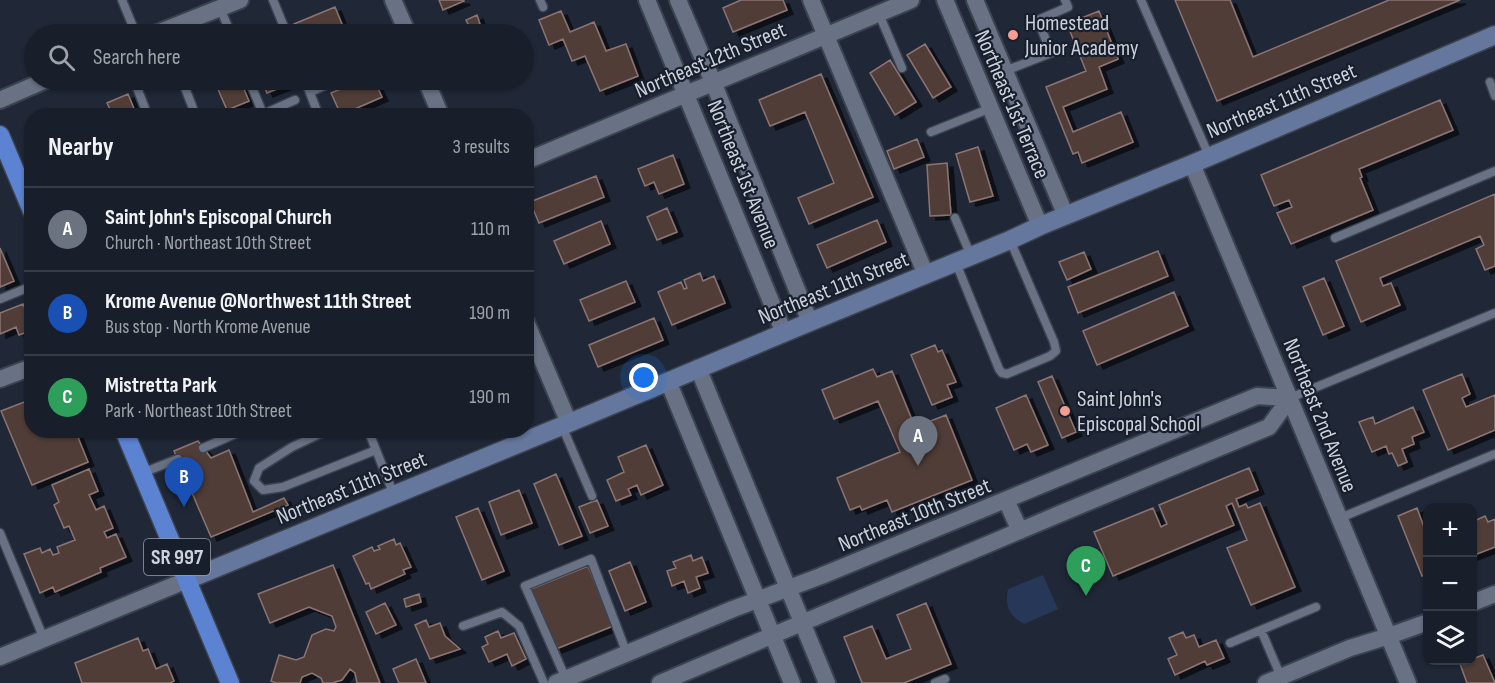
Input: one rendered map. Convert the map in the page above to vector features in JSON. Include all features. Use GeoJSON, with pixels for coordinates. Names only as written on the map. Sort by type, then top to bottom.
{"type":"FeatureCollection","features":[{"type":"Feature","properties":{"kind":"highway"},"geometry":{"type":"LineString","coordinates":[[0,135],[5,160],[24,196]]}},
{"type":"Feature","properties":{"kind":"highway","name":"SR 997"},"geometry":{"type":"LineString","coordinates":[[127,438],[230,683]]}},
{"type":"Feature","properties":{"kind":"street"},"geometry":{"type":"LineString","coordinates":[[393,0],[404,24]]}},
{"type":"Feature","properties":{"kind":"street","name":"Northeast 1st Avenue"},"geometry":{"type":"LineString","coordinates":[[647,0],[784,333]]}},
{"type":"Feature","properties":{"kind":"street","name":"Northeast 1st Avenue"},"geometry":{"type":"LineString","coordinates":[[678,0],[810,322]]}},
{"type":"Feature","properties":{"kind":"street"},"geometry":{"type":"LineString","coordinates":[[811,0],[926,275]]}},
{"type":"Feature","properties":{"kind":"street","name":"Northeast 12th Street"},"geometry":{"type":"LineString","coordinates":[[534,157],[911,0]]}},
{"type":"Feature","properties":{"kind":"street","name":"Northeast 1st Terrace"},"geometry":{"type":"LineString","coordinates":[[945,0],[1040,226]]}},
{"type":"Feature","properties":{"kind":"street","name":"Northeast 1st Terrace"},"geometry":{"type":"LineString","coordinates":[[975,0],[1066,216]]}},
{"type":"Feature","properties":{"kind":"street"},"geometry":{"type":"LineString","coordinates":[[181,24],[227,3]]}},
{"type":"Feature","properties":{"kind":"street","name":"Northeast 11th Street"},"geometry":{"type":"LineString","coordinates":[[534,437],[964,260],[1495,35]]}},
{"type":"Feature","properties":{"kind":"street"},"geometry":{"type":"LineString","coordinates":[[0,100],[24,90]]}},
{"type":"Feature","properties":{"kind":"street"},"geometry":{"type":"LineString","coordinates":[[430,90],[438,108]]}},
{"type":"Feature","properties":{"kind":"street","name":"Northeast 2nd Avenue"},"geometry":{"type":"LineString","coordinates":[[1200,160],[1290,398],[1408,683]]}},
{"type":"Feature","properties":{"kind":"street"},"geometry":{"type":"LineString","coordinates":[[534,342],[566,424]]}},
{"type":"Feature","properties":{"kind":"street"},"geometry":{"type":"LineString","coordinates":[[698,368],[827,683]]}},
{"type":"Feature","properties":{"kind":"street"},"geometry":{"type":"LineString","coordinates":[[0,380],[24,370]]}},
{"type":"Feature","properties":{"kind":"street"},"geometry":{"type":"LineString","coordinates":[[668,381],[792,683]]}},
{"type":"Feature","properties":{"kind":"street","name":"Northeast 10th Street"},"geometry":{"type":"LineString","coordinates":[[561,681],[1257,396],[1290,398]]}},
{"type":"Feature","properties":{"kind":"street"},"geometry":{"type":"LineString","coordinates":[[660,683],[1269,427],[1290,398]]}},
{"type":"Feature","properties":{"kind":"street","name":"Northeast 11th Street"},"geometry":{"type":"LineString","coordinates":[[187,580],[532,438]]}},
{"type":"Feature","properties":{"kind":"street"},"geometry":{"type":"LineString","coordinates":[[1006,500],[1020,531]]}},
{"type":"Feature","properties":{"kind":"street"},"geometry":{"type":"LineString","coordinates":[[0,657],[187,580]]}},
{"type":"Feature","properties":{"kind":"street"},"geometry":{"type":"LineString","coordinates":[[1477,601],[1495,594]]}},
{"type":"Feature","properties":{"kind":"street"},"geometry":{"type":"LineString","coordinates":[[1274,680],[1350,648],[1423,624]]}},
{"type":"Feature","properties":{"kind":"lane"},"geometry":{"type":"LineString","coordinates":[[122,0],[132,24]]}},
{"type":"Feature","properties":{"kind":"lane"},"geometry":{"type":"LineString","coordinates":[[273,0],[283,24]]}},
{"type":"Feature","properties":{"kind":"lane"},"geometry":{"type":"LineString","coordinates":[[1005,71],[1051,53],[1038,20],[1068,7],[1065,0]]}},
{"type":"Feature","properties":{"kind":"lane"},"geometry":{"type":"LineString","coordinates":[[1141,0],[1200,160]]}},
{"type":"Feature","properties":{"kind":"lane"},"geometry":{"type":"LineString","coordinates":[[227,3],[230,24]]}},
{"type":"Feature","properties":{"kind":"lane"},"geometry":{"type":"LineString","coordinates":[[879,14],[902,69]]}},
{"type":"Feature","properties":{"kind":"lane"},"geometry":{"type":"LineString","coordinates":[[1490,82],[1495,96]]}},
{"type":"Feature","properties":{"kind":"lane"},"geometry":{"type":"LineString","coordinates":[[138,90],[145,108]]}},
{"type":"Feature","properties":{"kind":"lane"},"geometry":{"type":"LineString","coordinates":[[186,90],[193,108]]}},
{"type":"Feature","properties":{"kind":"lane"},"geometry":{"type":"LineString","coordinates":[[252,90],[259,108]]}},
{"type":"Feature","properties":{"kind":"lane"},"geometry":{"type":"LineString","coordinates":[[315,90],[310,92],[316,108]]}},
{"type":"Feature","properties":{"kind":"lane"},"geometry":{"type":"LineString","coordinates":[[277,108],[295,100]]}},
{"type":"Feature","properties":{"kind":"lane"},"geometry":{"type":"LineString","coordinates":[[931,132],[991,108]]}},
{"type":"Feature","properties":{"kind":"lane"},"geometry":{"type":"LineString","coordinates":[[1335,238],[1495,171]]}},
{"type":"Feature","properties":{"kind":"lane"},"geometry":{"type":"LineString","coordinates":[[954,218],[964,260],[999,369],[1002,373],[1007,374],[1050,356],[1056,351],[1010,240]]}},
{"type":"Feature","properties":{"kind":"lane"},"geometry":{"type":"LineString","coordinates":[[0,299],[24,289]]}},
{"type":"Feature","properties":{"kind":"lane","name":"Northeast 10th Street"},"geometry":{"type":"LineString","coordinates":[[1290,398],[1495,313]]}},
{"type":"Feature","properties":{"kind":"lane"},"geometry":{"type":"LineString","coordinates":[[566,424],[592,496]]}},
{"type":"Feature","properties":{"kind":"lane"},"geometry":{"type":"LineString","coordinates":[[203,448],[226,438]]}},
{"type":"Feature","properties":{"kind":"lane"},"geometry":{"type":"LineString","coordinates":[[311,438],[259,468],[254,481],[263,490],[283,487],[376,450]]}},
{"type":"Feature","properties":{"kind":"lane"},"geometry":{"type":"LineString","coordinates":[[371,438],[394,495]]}},
{"type":"Feature","properties":{"kind":"lane"},"geometry":{"type":"LineString","coordinates":[[1340,518],[1495,453]]}},
{"type":"Feature","properties":{"kind":"lane"},"geometry":{"type":"LineString","coordinates":[[142,473],[178,459]]}},
{"type":"Feature","properties":{"kind":"lane"},"geometry":{"type":"LineString","coordinates":[[0,533],[44,639]]}},
{"type":"Feature","properties":{"kind":"lane"},"geometry":{"type":"LineString","coordinates":[[561,681],[525,586],[591,559],[627,654]]}},
{"type":"Feature","properties":{"kind":"lane"},"geometry":{"type":"LineString","coordinates":[[1230,643],[1316,607]]}},
{"type":"Feature","properties":{"kind":"lane"},"geometry":{"type":"LineString","coordinates":[[463,626],[502,612],[519,626],[544,683]]}},
{"type":"Feature","properties":{"kind":"lane"},"geometry":{"type":"LineString","coordinates":[[1261,630],[1274,680]]}},
{"type":"Feature","properties":{"kind":"lane"},"geometry":{"type":"LineString","coordinates":[[935,683],[945,679]]}},
{"type":"Feature","properties":{"kind":"shaded area"},"geometry":{"type":"Polygon","coordinates":[[[1043,575],[1058,609],[1024,624],[1009,610],[1008,589],[1043,575]]]}},
{"type":"Feature","properties":{"kind":"building"},"geometry":{"type":"Polygon","coordinates":[[[439,0],[463,0],[464,1],[443,10],[439,0]]]}},
{"type":"Feature","properties":{"kind":"building"},"geometry":{"type":"Polygon","coordinates":[[[741,0],[783,0],[787,10],[733,32],[723,8],[741,0]]]}},
{"type":"Feature","properties":{"kind":"building"},"geometry":{"type":"Polygon","coordinates":[[[1175,0],[1230,0],[1253,57],[1389,0],[1460,0],[1217,101],[1175,0]]]}},
{"type":"Feature","properties":{"kind":"building"},"geometry":{"type":"Polygon","coordinates":[[[335,7],[342,24],[294,24],[335,7]]]}},
{"type":"Feature","properties":{"kind":"building"},"geometry":{"type":"Polygon","coordinates":[[[561,11],[570,32],[594,22],[606,51],[626,44],[638,76],[600,91],[585,56],[572,61],[563,39],[549,45],[539,20],[561,11]]]}},
{"type":"Feature","properties":{"kind":"building"},"geometry":{"type":"Polygon","coordinates":[[[1099,11],[1118,59],[1099,67],[1107,89],[1063,107],[1073,132],[1121,112],[1133,142],[1082,163],[1078,152],[1073,154],[1046,87],[1086,71],[1067,24],[1099,11]]]}},
{"type":"Feature","properties":{"kind":"building"},"geometry":{"type":"Polygon","coordinates":[[[477,15],[480,24],[468,24],[466,20],[477,15]]]}},
{"type":"Feature","properties":{"kind":"building"},"geometry":{"type":"Polygon","coordinates":[[[925,44],[951,87],[933,98],[907,55],[925,44]]]}},
{"type":"Feature","properties":{"kind":"building"},"geometry":{"type":"Polygon","coordinates":[[[890,60],[916,102],[895,115],[870,73],[890,60]]]}},
{"type":"Feature","properties":{"kind":"building"},"geometry":{"type":"Polygon","coordinates":[[[821,74],[873,197],[809,224],[798,198],[834,183],[805,112],[770,126],[759,100],[821,74]]]}},
{"type":"Feature","properties":{"kind":"building"},"geometry":{"type":"Polygon","coordinates":[[[218,90],[244,90],[249,101],[226,108],[218,90]]]}},
{"type":"Feature","properties":{"kind":"building"},"geometry":{"type":"Polygon","coordinates":[[[338,90],[379,90],[382,97],[357,108],[338,108],[331,93],[338,90]]]}},
{"type":"Feature","properties":{"kind":"building"},"geometry":{"type":"Polygon","coordinates":[[[128,94],[134,108],[109,108],[107,103],[128,94]]]}},
{"type":"Feature","properties":{"kind":"building"},"geometry":{"type":"Polygon","coordinates":[[[1440,100],[1453,130],[1359,169],[1362,177],[1360,178],[1373,210],[1291,244],[1277,213],[1292,207],[1289,200],[1274,206],[1261,175],[1440,100]]]}},
{"type":"Feature","properties":{"kind":"building"},"geometry":{"type":"Polygon","coordinates":[[[917,139],[924,157],[894,169],[887,151],[917,139]]]}},
{"type":"Feature","properties":{"kind":"building"},"geometry":{"type":"Polygon","coordinates":[[[978,147],[993,196],[970,202],[956,154],[978,147]]]}},
{"type":"Feature","properties":{"kind":"building"},"geometry":{"type":"Polygon","coordinates":[[[673,155],[684,184],[659,194],[654,182],[645,186],[638,169],[673,155]]]}},
{"type":"Feature","properties":{"kind":"building"},"geometry":{"type":"Polygon","coordinates":[[[947,163],[951,215],[930,216],[927,165],[947,163]]]}},
{"type":"Feature","properties":{"kind":"building"},"geometry":{"type":"Polygon","coordinates":[[[596,176],[604,197],[539,223],[534,211],[534,200],[596,176]]]}},
{"type":"Feature","properties":{"kind":"building"},"geometry":{"type":"Polygon","coordinates":[[[1495,194],[1495,266],[1485,270],[1476,249],[1484,245],[1480,236],[1380,278],[1383,286],[1391,283],[1400,305],[1361,322],[1336,261],[1495,194]]]}},
{"type":"Feature","properties":{"kind":"building"},"geometry":{"type":"Polygon","coordinates":[[[667,208],[677,232],[657,240],[647,217],[667,208]]]}},
{"type":"Feature","properties":{"kind":"building"},"geometry":{"type":"Polygon","coordinates":[[[877,220],[886,242],[827,268],[817,245],[877,220]]]}},
{"type":"Feature","properties":{"kind":"building"},"geometry":{"type":"Polygon","coordinates":[[[601,221],[610,244],[564,264],[554,241],[601,221]]]}},
{"type":"Feature","properties":{"kind":"building"},"geometry":{"type":"Polygon","coordinates":[[[0,248],[14,281],[0,287],[0,248]]]}},
{"type":"Feature","properties":{"kind":"building"},"geometry":{"type":"Polygon","coordinates":[[[1158,251],[1168,276],[1078,313],[1068,287],[1158,251]]]}},
{"type":"Feature","properties":{"kind":"building"},"geometry":{"type":"Polygon","coordinates":[[[1084,252],[1091,269],[1067,280],[1059,262],[1084,252]]]}},
{"type":"Feature","properties":{"kind":"building"},"geometry":{"type":"Polygon","coordinates":[[[700,273],[703,281],[714,276],[725,303],[672,325],[658,292],[681,282],[684,289],[687,288],[684,280],[700,273]]]}},
{"type":"Feature","properties":{"kind":"building"},"geometry":{"type":"Polygon","coordinates":[[[1324,278],[1344,326],[1323,335],[1303,287],[1324,278]]]}},
{"type":"Feature","properties":{"kind":"building"},"geometry":{"type":"Polygon","coordinates":[[[626,281],[635,302],[589,321],[580,300],[626,281]]]}},
{"type":"Feature","properties":{"kind":"building"},"geometry":{"type":"Polygon","coordinates":[[[1174,292],[1188,326],[1097,365],[1083,331],[1174,292]]]}},
{"type":"Feature","properties":{"kind":"building"},"geometry":{"type":"Polygon","coordinates":[[[23,304],[24,333],[19,335],[16,327],[0,334],[0,313],[23,304]]]}},
{"type":"Feature","properties":{"kind":"building"},"geometry":{"type":"Polygon","coordinates":[[[654,318],[663,340],[598,367],[589,345],[654,318]]]}},
{"type":"Feature","properties":{"kind":"building"},"geometry":{"type":"Polygon","coordinates":[[[935,345],[938,352],[942,350],[956,382],[947,385],[952,397],[932,405],[911,355],[935,345]]]}},
{"type":"Feature","properties":{"kind":"building"},"geometry":{"type":"Polygon","coordinates":[[[873,369],[877,377],[892,371],[915,427],[946,415],[972,480],[892,512],[887,500],[862,510],[860,506],[850,510],[837,478],[900,452],[878,401],[834,419],[822,390],[873,369]]]}},
{"type":"Feature","properties":{"kind":"building"},"geometry":{"type":"Polygon","coordinates":[[[1462,374],[1470,394],[1462,398],[1466,407],[1495,395],[1495,430],[1448,450],[1423,390],[1462,374]]]}},
{"type":"Feature","properties":{"kind":"building"},"geometry":{"type":"Polygon","coordinates":[[[1052,376],[1076,432],[1062,438],[1038,382],[1052,376]]]}},
{"type":"Feature","properties":{"kind":"building"},"geometry":{"type":"Polygon","coordinates":[[[1026,395],[1048,445],[1031,452],[1027,444],[1014,450],[996,408],[1026,395]]]}},
{"type":"Feature","properties":{"kind":"building"},"geometry":{"type":"Polygon","coordinates":[[[24,402],[24,438],[78,438],[88,462],[32,485],[1,411],[24,402]]]}},
{"type":"Feature","properties":{"kind":"building"},"geometry":{"type":"Polygon","coordinates":[[[1413,407],[1424,432],[1412,437],[1414,444],[1402,449],[1407,462],[1398,466],[1386,446],[1372,452],[1359,422],[1373,417],[1375,424],[1413,407]]]}},
{"type":"Feature","properties":{"kind":"building"},"geometry":{"type":"Polygon","coordinates":[[[198,441],[211,458],[229,450],[253,512],[284,498],[288,505],[211,537],[174,451],[198,441]]]}},
{"type":"Feature","properties":{"kind":"building"},"geometry":{"type":"Polygon","coordinates":[[[646,445],[663,485],[641,495],[637,485],[628,489],[631,495],[616,501],[607,480],[624,472],[618,457],[646,445]]]}},
{"type":"Feature","properties":{"kind":"building"},"geometry":{"type":"Polygon","coordinates":[[[1249,468],[1258,490],[1236,499],[1239,507],[1246,504],[1248,508],[1260,503],[1295,587],[1251,605],[1227,548],[1247,540],[1232,503],[1226,506],[1234,525],[1113,576],[1094,532],[1153,508],[1161,527],[1167,524],[1159,505],[1249,468]]]}},
{"type":"Feature","properties":{"kind":"building"},"geometry":{"type":"Polygon","coordinates":[[[89,469],[98,491],[89,495],[96,510],[104,506],[113,528],[104,532],[107,538],[116,534],[126,557],[100,568],[101,572],[55,592],[53,587],[40,593],[24,554],[40,548],[42,553],[50,549],[53,555],[59,553],[57,547],[75,540],[69,526],[64,528],[54,505],[59,502],[52,485],[89,469]]]}},
{"type":"Feature","properties":{"kind":"building"},"geometry":{"type":"Polygon","coordinates":[[[556,474],[582,536],[559,545],[534,484],[556,474]]]}},
{"type":"Feature","properties":{"kind":"building"},"geometry":{"type":"Polygon","coordinates":[[[519,490],[532,523],[501,535],[489,502],[519,490]]]}},
{"type":"Feature","properties":{"kind":"building"},"geometry":{"type":"Polygon","coordinates":[[[597,500],[608,526],[590,533],[579,507],[597,500]]]}},
{"type":"Feature","properties":{"kind":"building"},"geometry":{"type":"Polygon","coordinates":[[[478,508],[504,571],[482,580],[456,517],[478,508]]]}},
{"type":"Feature","properties":{"kind":"building"},"geometry":{"type":"Polygon","coordinates":[[[1417,508],[1423,524],[1423,576],[1422,576],[1398,516],[1417,508]]]}},
{"type":"Feature","properties":{"kind":"building"},"geometry":{"type":"Polygon","coordinates":[[[1485,516],[1488,522],[1495,519],[1495,547],[1477,554],[1477,520],[1485,516]]]}},
{"type":"Feature","properties":{"kind":"building"},"geometry":{"type":"Polygon","coordinates":[[[394,539],[396,545],[400,543],[411,567],[403,570],[405,574],[371,589],[369,583],[366,584],[353,556],[372,547],[374,551],[380,549],[378,546],[394,539]]]}},
{"type":"Feature","properties":{"kind":"building"},"geometry":{"type":"Polygon","coordinates":[[[691,555],[693,561],[702,557],[708,573],[696,577],[700,588],[688,593],[684,581],[672,586],[667,571],[676,568],[673,562],[691,555]]]}},
{"type":"Feature","properties":{"kind":"building"},"geometry":{"type":"Polygon","coordinates":[[[630,562],[646,602],[625,611],[609,571],[630,562]]]}},
{"type":"Feature","properties":{"kind":"building"},"geometry":{"type":"Polygon","coordinates":[[[333,565],[380,683],[357,683],[355,673],[350,669],[342,680],[332,683],[323,683],[321,678],[312,673],[302,677],[300,683],[271,681],[279,655],[296,660],[304,657],[312,635],[326,629],[334,631],[336,627],[332,616],[309,607],[270,623],[258,594],[333,565]]]}},
{"type":"Feature","properties":{"kind":"building"},"geometry":{"type":"Polygon","coordinates":[[[588,566],[613,626],[556,649],[531,589],[588,566]]]}},
{"type":"Feature","properties":{"kind":"building"},"geometry":{"type":"Polygon","coordinates":[[[419,594],[421,602],[406,607],[404,599],[419,594]]]}},
{"type":"Feature","properties":{"kind":"building"},"geometry":{"type":"Polygon","coordinates":[[[385,603],[396,625],[376,634],[366,612],[385,603]]]}},
{"type":"Feature","properties":{"kind":"building"},"geometry":{"type":"Polygon","coordinates":[[[926,603],[951,664],[904,683],[862,683],[844,637],[872,626],[886,659],[911,649],[897,615],[926,603]]]}},
{"type":"Feature","properties":{"kind":"building"},"geometry":{"type":"Polygon","coordinates":[[[426,620],[429,627],[440,623],[445,636],[460,649],[430,659],[415,625],[426,620]]]}},
{"type":"Feature","properties":{"kind":"building"},"geometry":{"type":"Polygon","coordinates":[[[498,631],[501,638],[514,633],[526,659],[512,666],[507,654],[489,662],[482,647],[488,644],[485,637],[498,631]]]}},
{"type":"Feature","properties":{"kind":"building"},"geometry":{"type":"Polygon","coordinates":[[[1183,632],[1186,638],[1194,635],[1199,647],[1216,640],[1224,658],[1207,665],[1205,661],[1175,675],[1168,659],[1177,655],[1169,638],[1183,632]]]}},
{"type":"Feature","properties":{"kind":"building"},"geometry":{"type":"Polygon","coordinates":[[[138,638],[143,651],[148,649],[156,669],[167,664],[174,681],[170,683],[82,683],[75,663],[138,638]]]}},
{"type":"Feature","properties":{"kind":"building"},"geometry":{"type":"Polygon","coordinates":[[[1483,655],[1495,683],[1467,683],[1460,665],[1477,665],[1477,657],[1483,655]]]}},
{"type":"Feature","properties":{"kind":"building"},"geometry":{"type":"Polygon","coordinates":[[[416,659],[426,683],[399,683],[393,669],[416,659]]]}},
{"type":"Feature","properties":{"kind":"place","name":"Homestead Junior Academy"},"geometry":{"type":"Point","coordinates":[1013,35]}},
{"type":"Feature","properties":{"kind":"place","name":"Saint John's Episcopal School"},"geometry":{"type":"Point","coordinates":[1065,411]}},
{"type":"Feature","properties":{"kind":"place","name":"Saint John's Episcopal Church"},"geometry":{"type":"Point","coordinates":[918,466]}},
{"type":"Feature","properties":{"kind":"place","name":"Krome Avenue @Northwest 11th Street"},"geometry":{"type":"Point","coordinates":[184,507]}},
{"type":"Feature","properties":{"kind":"place","name":"Mistretta Park"},"geometry":{"type":"Point","coordinates":[1086,596]}}]}
